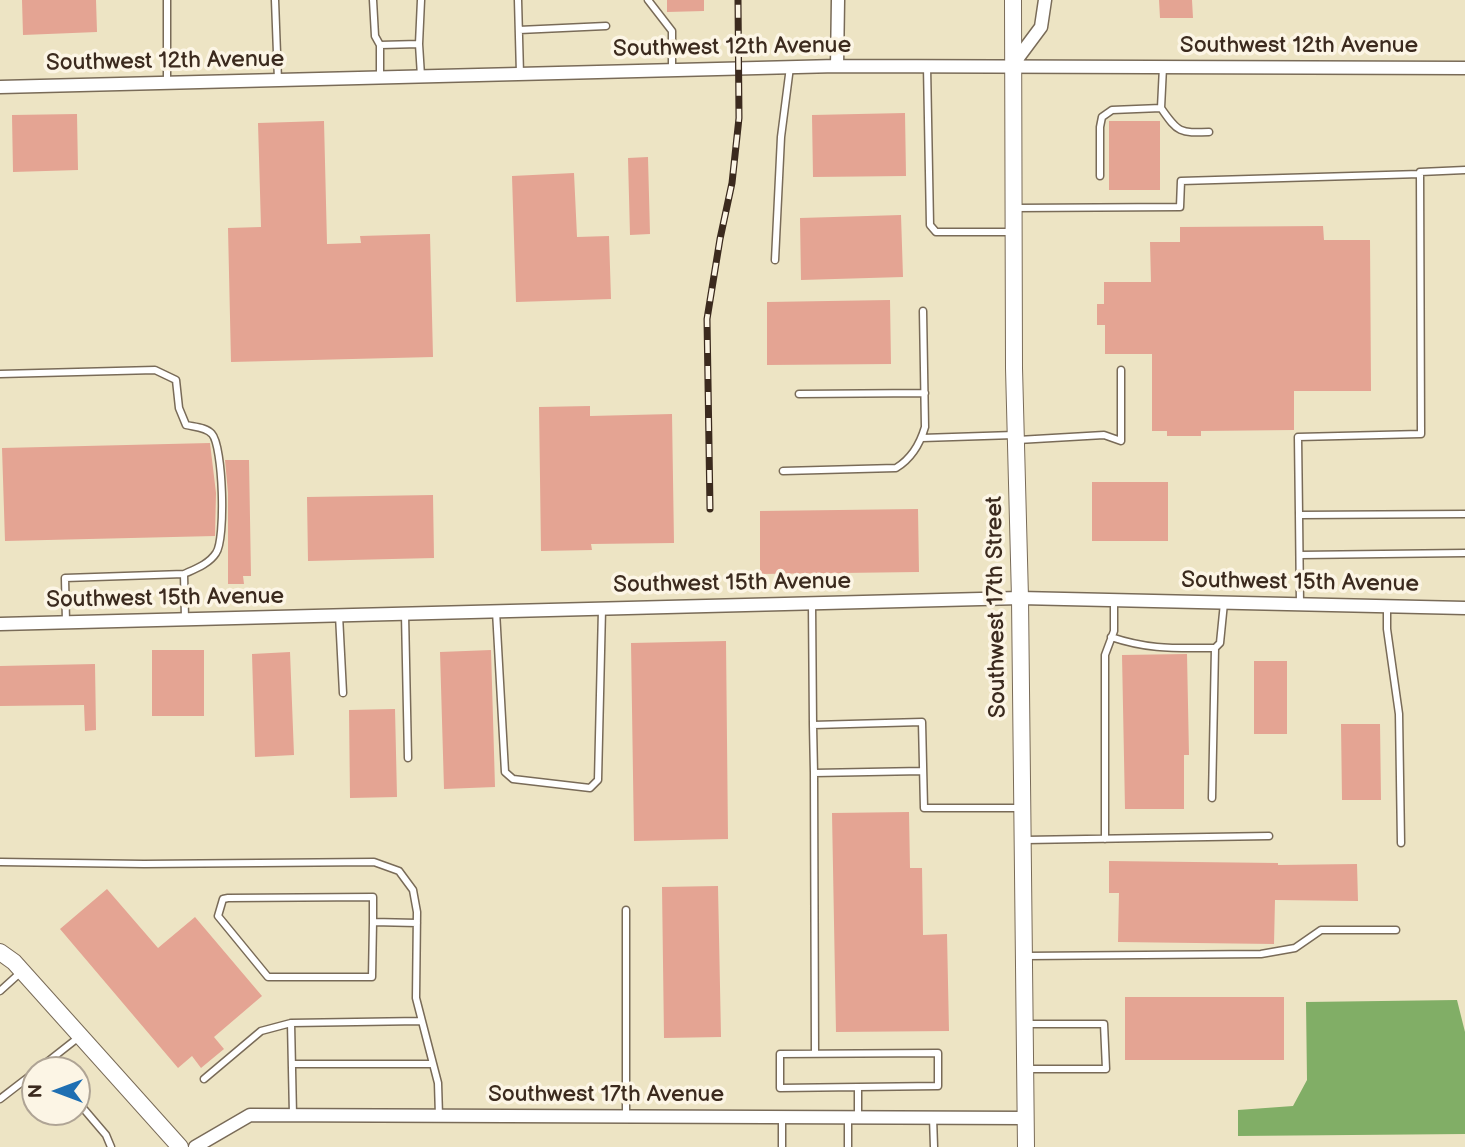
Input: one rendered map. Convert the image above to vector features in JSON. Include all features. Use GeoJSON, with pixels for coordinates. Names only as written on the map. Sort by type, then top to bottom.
{"type":"FeatureCollection","features":[{"type":"Feature","properties":{"kind":"main road","name":"Southwest 17th Street"},"geometry":{"type":"LineString","coordinates":[[1007,0],[1012,66]]}},
{"type":"Feature","properties":{"kind":"main road","name":"Southwest 17th Street"},"geometry":{"type":"LineString","coordinates":[[1013,0],[1013,232],[1026,1147]]}},
{"type":"Feature","properties":{"kind":"main road"},"geometry":{"type":"LineString","coordinates":[[0,952],[23,971],[180,1147]]}},
{"type":"Feature","properties":{"kind":"street"},"geometry":{"type":"LineString","coordinates":[[837,66],[838,0]]}},
{"type":"Feature","properties":{"kind":"street"},"geometry":{"type":"LineString","coordinates":[[1012,66],[1041,27],[1045,0]]}},
{"type":"Feature","properties":{"kind":"street","name":"Southwest 12th Avenue"},"geometry":{"type":"LineString","coordinates":[[0,87],[837,66],[1465,68]]}},
{"type":"Feature","properties":{"kind":"street","name":"Southwest 15th Avenue"},"geometry":{"type":"LineString","coordinates":[[0,624],[1020,598],[1465,608]]}},
{"type":"Feature","properties":{"kind":"street","name":"Southwest 17th Avenue"},"geometry":{"type":"LineString","coordinates":[[195,1147],[250,1115],[1025,1118]]}},
{"type":"Feature","properties":{"kind":"lane"},"geometry":{"type":"LineString","coordinates":[[167,0],[167,83]]}},
{"type":"Feature","properties":{"kind":"lane"},"geometry":{"type":"LineString","coordinates":[[275,0],[278,80]]}},
{"type":"Feature","properties":{"kind":"lane"},"geometry":{"type":"LineString","coordinates":[[373,0],[375,36],[380,45],[380,77]]}},
{"type":"Feature","properties":{"kind":"lane"},"geometry":{"type":"LineString","coordinates":[[421,0],[421,76]]}},
{"type":"Feature","properties":{"kind":"lane"},"geometry":{"type":"LineString","coordinates":[[518,0],[520,74]]}},
{"type":"Feature","properties":{"kind":"lane"},"geometry":{"type":"LineString","coordinates":[[648,0],[672,31],[672,70]]}},
{"type":"Feature","properties":{"kind":"lane"},"geometry":{"type":"LineString","coordinates":[[519,30],[606,26]]}},
{"type":"Feature","properties":{"kind":"lane"},"geometry":{"type":"LineString","coordinates":[[380,45],[419,44]]}},
{"type":"Feature","properties":{"kind":"lane"},"geometry":{"type":"LineString","coordinates":[[927,66],[930,225],[936,232],[1013,232]]}},
{"type":"Feature","properties":{"kind":"lane"},"geometry":{"type":"LineString","coordinates":[[775,260],[781,137],[790,67]]}},
{"type":"Feature","properties":{"kind":"lane"},"geometry":{"type":"LineString","coordinates":[[1163,67],[1161,108],[1176,129],[1184,132],[1209,132]]}},
{"type":"Feature","properties":{"kind":"lane"},"geometry":{"type":"LineString","coordinates":[[1100,176],[1102,117],[1111,110],[1161,108]]}},
{"type":"Feature","properties":{"kind":"lane"},"geometry":{"type":"LineString","coordinates":[[1013,208],[1180,207],[1181,181],[1420,174],[1465,170]]}},
{"type":"Feature","properties":{"kind":"lane"},"geometry":{"type":"LineString","coordinates":[[1300,604],[1297,436],[1421,434],[1420,174]]}},
{"type":"Feature","properties":{"kind":"lane"},"geometry":{"type":"LineString","coordinates":[[783,471],[896,468],[907,461],[922,438],[925,427],[923,311]]}},
{"type":"Feature","properties":{"kind":"lane"},"geometry":{"type":"LineString","coordinates":[[0,374],[155,370],[176,380],[179,408],[186,425],[206,429],[214,435],[218,448],[222,533],[217,553],[201,567],[184,574],[65,578],[66,622]]}},
{"type":"Feature","properties":{"kind":"lane"},"geometry":{"type":"LineString","coordinates":[[922,438],[1104,435],[1121,440],[1121,370]]}},
{"type":"Feature","properties":{"kind":"lane"},"geometry":{"type":"LineString","coordinates":[[799,394],[925,393]]}},
{"type":"Feature","properties":{"kind":"lane"},"geometry":{"type":"LineString","coordinates":[[1299,515],[1465,514]]}},
{"type":"Feature","properties":{"kind":"lane"},"geometry":{"type":"LineString","coordinates":[[1300,555],[1465,553]]}},
{"type":"Feature","properties":{"kind":"lane"},"geometry":{"type":"LineString","coordinates":[[184,574],[185,619]]}},
{"type":"Feature","properties":{"kind":"lane"},"geometry":{"type":"LineString","coordinates":[[1105,839],[1105,655],[1114,631],[1114,600]]}},
{"type":"Feature","properties":{"kind":"lane"},"geometry":{"type":"LineString","coordinates":[[1111,637],[1155,648],[1214,648],[1220,643],[1224,602]]}},
{"type":"Feature","properties":{"kind":"lane"},"geometry":{"type":"LineString","coordinates":[[812,603],[815,1053]]}},
{"type":"Feature","properties":{"kind":"lane"},"geometry":{"type":"LineString","coordinates":[[1387,606],[1387,629],[1399,714],[1401,843]]}},
{"type":"Feature","properties":{"kind":"lane"},"geometry":{"type":"LineString","coordinates":[[496,611],[505,772],[513,779],[590,788],[598,780],[603,609]]}},
{"type":"Feature","properties":{"kind":"lane"},"geometry":{"type":"LineString","coordinates":[[405,614],[408,758]]}},
{"type":"Feature","properties":{"kind":"lane"},"geometry":{"type":"LineString","coordinates":[[339,615],[343,693]]}},
{"type":"Feature","properties":{"kind":"lane"},"geometry":{"type":"LineString","coordinates":[[1212,798],[1214,648]]}},
{"type":"Feature","properties":{"kind":"lane"},"geometry":{"type":"LineString","coordinates":[[813,725],[922,722],[924,808],[1022,808]]}},
{"type":"Feature","properties":{"kind":"lane"},"geometry":{"type":"LineString","coordinates":[[814,773],[923,771]]}},
{"type":"Feature","properties":{"kind":"lane"},"geometry":{"type":"LineString","coordinates":[[1023,840],[1269,836]]}},
{"type":"Feature","properties":{"kind":"lane"},"geometry":{"type":"LineString","coordinates":[[0,862],[374,862],[399,872],[413,890],[417,923],[416,998],[438,1083],[439,1116]]}},
{"type":"Feature","properties":{"kind":"lane"},"geometry":{"type":"LineString","coordinates":[[373,897],[373,922],[372,976],[268,977],[218,916],[223,899],[228,898],[373,897]]}},
{"type":"Feature","properties":{"kind":"lane"},"geometry":{"type":"LineString","coordinates":[[626,910],[626,1116]]}},
{"type":"Feature","properties":{"kind":"lane"},"geometry":{"type":"LineString","coordinates":[[373,922],[417,923]]}},
{"type":"Feature","properties":{"kind":"lane"},"geometry":{"type":"LineString","coordinates":[[1024,956],[1261,954],[1295,948],[1321,930],[1396,930]]}},
{"type":"Feature","properties":{"kind":"lane"},"geometry":{"type":"LineString","coordinates":[[0,990],[23,971]]}},
{"type":"Feature","properties":{"kind":"lane"},"geometry":{"type":"LineString","coordinates":[[204,1079],[261,1031],[291,1023],[421,1021]]}},
{"type":"Feature","properties":{"kind":"lane"},"geometry":{"type":"LineString","coordinates":[[291,1023],[293,1115]]}},
{"type":"Feature","properties":{"kind":"lane"},"geometry":{"type":"LineString","coordinates":[[1024,1024],[1104,1024],[1106,1069],[1025,1069]]}},
{"type":"Feature","properties":{"kind":"lane"},"geometry":{"type":"LineString","coordinates":[[59,1056],[80,1036]]}},
{"type":"Feature","properties":{"kind":"lane"},"geometry":{"type":"LineString","coordinates":[[939,1053],[938,1086],[859,1087],[780,1088],[780,1054],[939,1053]]}},
{"type":"Feature","properties":{"kind":"lane"},"geometry":{"type":"LineString","coordinates":[[292,1064],[433,1064]]}},
{"type":"Feature","properties":{"kind":"lane"},"geometry":{"type":"LineString","coordinates":[[0,1099],[21,1083]]}},
{"type":"Feature","properties":{"kind":"lane"},"geometry":{"type":"LineString","coordinates":[[848,1147],[859,1087]]}},
{"type":"Feature","properties":{"kind":"lane"},"geometry":{"type":"LineString","coordinates":[[782,1116],[782,1147]]}},
{"type":"Feature","properties":{"kind":"lane"},"geometry":{"type":"LineString","coordinates":[[91,1117],[106,1135],[111,1147]]}},
{"type":"Feature","properties":{"kind":"lane"},"geometry":{"type":"LineString","coordinates":[[933,1117],[934,1147]]}},
{"type":"Feature","properties":{"kind":"green space"},"geometry":{"type":"Polygon","coordinates":[[[1457,1000],[1465,1032],[1465,1134],[1238,1136],[1238,1110],[1293,1106],[1307,1080],[1306,1002],[1457,1000]]]}},
{"type":"Feature","properties":{"kind":"building"},"geometry":{"type":"Polygon","coordinates":[[[22,0],[96,0],[97,32],[23,35],[22,0]]]}},
{"type":"Feature","properties":{"kind":"building"},"geometry":{"type":"Polygon","coordinates":[[[667,0],[704,0],[704,11],[667,12],[667,0]]]}},
{"type":"Feature","properties":{"kind":"building"},"geometry":{"type":"Polygon","coordinates":[[[1159,0],[1192,0],[1193,18],[1160,18],[1159,0]]]}},
{"type":"Feature","properties":{"kind":"building"},"geometry":{"type":"Polygon","coordinates":[[[905,113],[906,176],[813,177],[812,115],[905,113]]]}},
{"type":"Feature","properties":{"kind":"building"},"geometry":{"type":"Polygon","coordinates":[[[77,114],[78,170],[13,172],[12,115],[77,114]]]}},
{"type":"Feature","properties":{"kind":"building"},"geometry":{"type":"Polygon","coordinates":[[[324,121],[327,244],[361,243],[360,236],[430,234],[433,357],[231,362],[228,228],[261,227],[258,123],[324,121]]]}},
{"type":"Feature","properties":{"kind":"building"},"geometry":{"type":"Polygon","coordinates":[[[1109,121],[1160,121],[1160,190],[1109,190],[1109,121]]]}},
{"type":"Feature","properties":{"kind":"building"},"geometry":{"type":"Polygon","coordinates":[[[648,157],[650,234],[630,235],[628,158],[648,157]]]}},
{"type":"Feature","properties":{"kind":"building"},"geometry":{"type":"Polygon","coordinates":[[[574,173],[577,237],[609,236],[611,299],[516,302],[512,176],[574,173]]]}},
{"type":"Feature","properties":{"kind":"building"},"geometry":{"type":"Polygon","coordinates":[[[901,215],[903,277],[801,280],[800,218],[901,215]]]}},
{"type":"Feature","properties":{"kind":"building"},"geometry":{"type":"Polygon","coordinates":[[[1323,226],[1324,240],[1370,240],[1371,391],[1294,391],[1294,430],[1201,431],[1201,436],[1167,436],[1167,431],[1152,431],[1152,354],[1105,354],[1105,325],[1097,325],[1097,304],[1104,304],[1104,282],[1151,282],[1150,242],[1180,242],[1180,227],[1323,226]]]}},
{"type":"Feature","properties":{"kind":"building"},"geometry":{"type":"Polygon","coordinates":[[[890,300],[891,364],[767,365],[767,302],[890,300]]]}},
{"type":"Feature","properties":{"kind":"building"},"geometry":{"type":"Polygon","coordinates":[[[590,406],[590,416],[672,414],[674,543],[591,544],[592,550],[541,551],[539,407],[590,406]]]}},
{"type":"Feature","properties":{"kind":"building"},"geometry":{"type":"Polygon","coordinates":[[[210,443],[216,493],[215,536],[5,541],[2,448],[210,443]]]}},
{"type":"Feature","properties":{"kind":"building"},"geometry":{"type":"Polygon","coordinates":[[[225,460],[249,460],[251,576],[243,576],[244,584],[228,584],[228,493],[225,460]]]}},
{"type":"Feature","properties":{"kind":"building"},"geometry":{"type":"Polygon","coordinates":[[[1092,482],[1168,482],[1168,541],[1092,541],[1092,482]]]}},
{"type":"Feature","properties":{"kind":"building"},"geometry":{"type":"Polygon","coordinates":[[[433,495],[434,558],[308,561],[307,497],[433,495]]]}},
{"type":"Feature","properties":{"kind":"building"},"geometry":{"type":"Polygon","coordinates":[[[918,509],[919,572],[760,574],[760,511],[918,509]]]}},
{"type":"Feature","properties":{"kind":"building"},"geometry":{"type":"Polygon","coordinates":[[[726,641],[728,839],[634,841],[631,643],[726,641]]]}},
{"type":"Feature","properties":{"kind":"building"},"geometry":{"type":"Polygon","coordinates":[[[152,650],[204,650],[204,716],[152,716],[152,650]]]}},
{"type":"Feature","properties":{"kind":"building"},"geometry":{"type":"Polygon","coordinates":[[[491,650],[495,787],[444,789],[440,652],[491,650]]]}},
{"type":"Feature","properties":{"kind":"building"},"geometry":{"type":"Polygon","coordinates":[[[290,652],[294,755],[255,757],[252,654],[290,652]]]}},
{"type":"Feature","properties":{"kind":"building"},"geometry":{"type":"Polygon","coordinates":[[[1187,654],[1189,755],[1184,755],[1184,809],[1125,809],[1122,655],[1187,654]]]}},
{"type":"Feature","properties":{"kind":"building"},"geometry":{"type":"Polygon","coordinates":[[[1254,661],[1287,661],[1287,734],[1254,734],[1254,661]]]}},
{"type":"Feature","properties":{"kind":"building"},"geometry":{"type":"Polygon","coordinates":[[[95,664],[96,730],[85,731],[84,705],[0,706],[0,666],[95,664]]]}},
{"type":"Feature","properties":{"kind":"building"},"geometry":{"type":"Polygon","coordinates":[[[395,709],[397,797],[350,798],[349,710],[395,709]]]}},
{"type":"Feature","properties":{"kind":"building"},"geometry":{"type":"Polygon","coordinates":[[[1341,724],[1380,724],[1381,800],[1342,800],[1341,724]]]}},
{"type":"Feature","properties":{"kind":"building"},"geometry":{"type":"Polygon","coordinates":[[[909,812],[910,868],[922,868],[923,935],[947,934],[949,1031],[836,1032],[832,813],[909,812]]]}},
{"type":"Feature","properties":{"kind":"building"},"geometry":{"type":"Polygon","coordinates":[[[1109,861],[1357,864],[1358,901],[1275,900],[1274,944],[1118,942],[1119,893],[1109,893],[1109,861]]]}},
{"type":"Feature","properties":{"kind":"building"},"geometry":{"type":"Polygon","coordinates":[[[718,886],[721,1037],[664,1038],[662,887],[718,886]]]}},
{"type":"Feature","properties":{"kind":"building"},"geometry":{"type":"Polygon","coordinates":[[[107,889],[158,948],[195,917],[262,996],[214,1037],[224,1049],[201,1068],[192,1056],[178,1068],[60,929],[107,889]]]}},
{"type":"Feature","properties":{"kind":"building"},"geometry":{"type":"Polygon","coordinates":[[[1125,997],[1284,997],[1284,1060],[1125,1060],[1125,997]]]}},
{"type":"Feature","properties":{"kind":"railway"},"geometry":{"type":"LineString","coordinates":[[710,509],[707,319],[732,183],[739,118],[738,0]]}}]}
